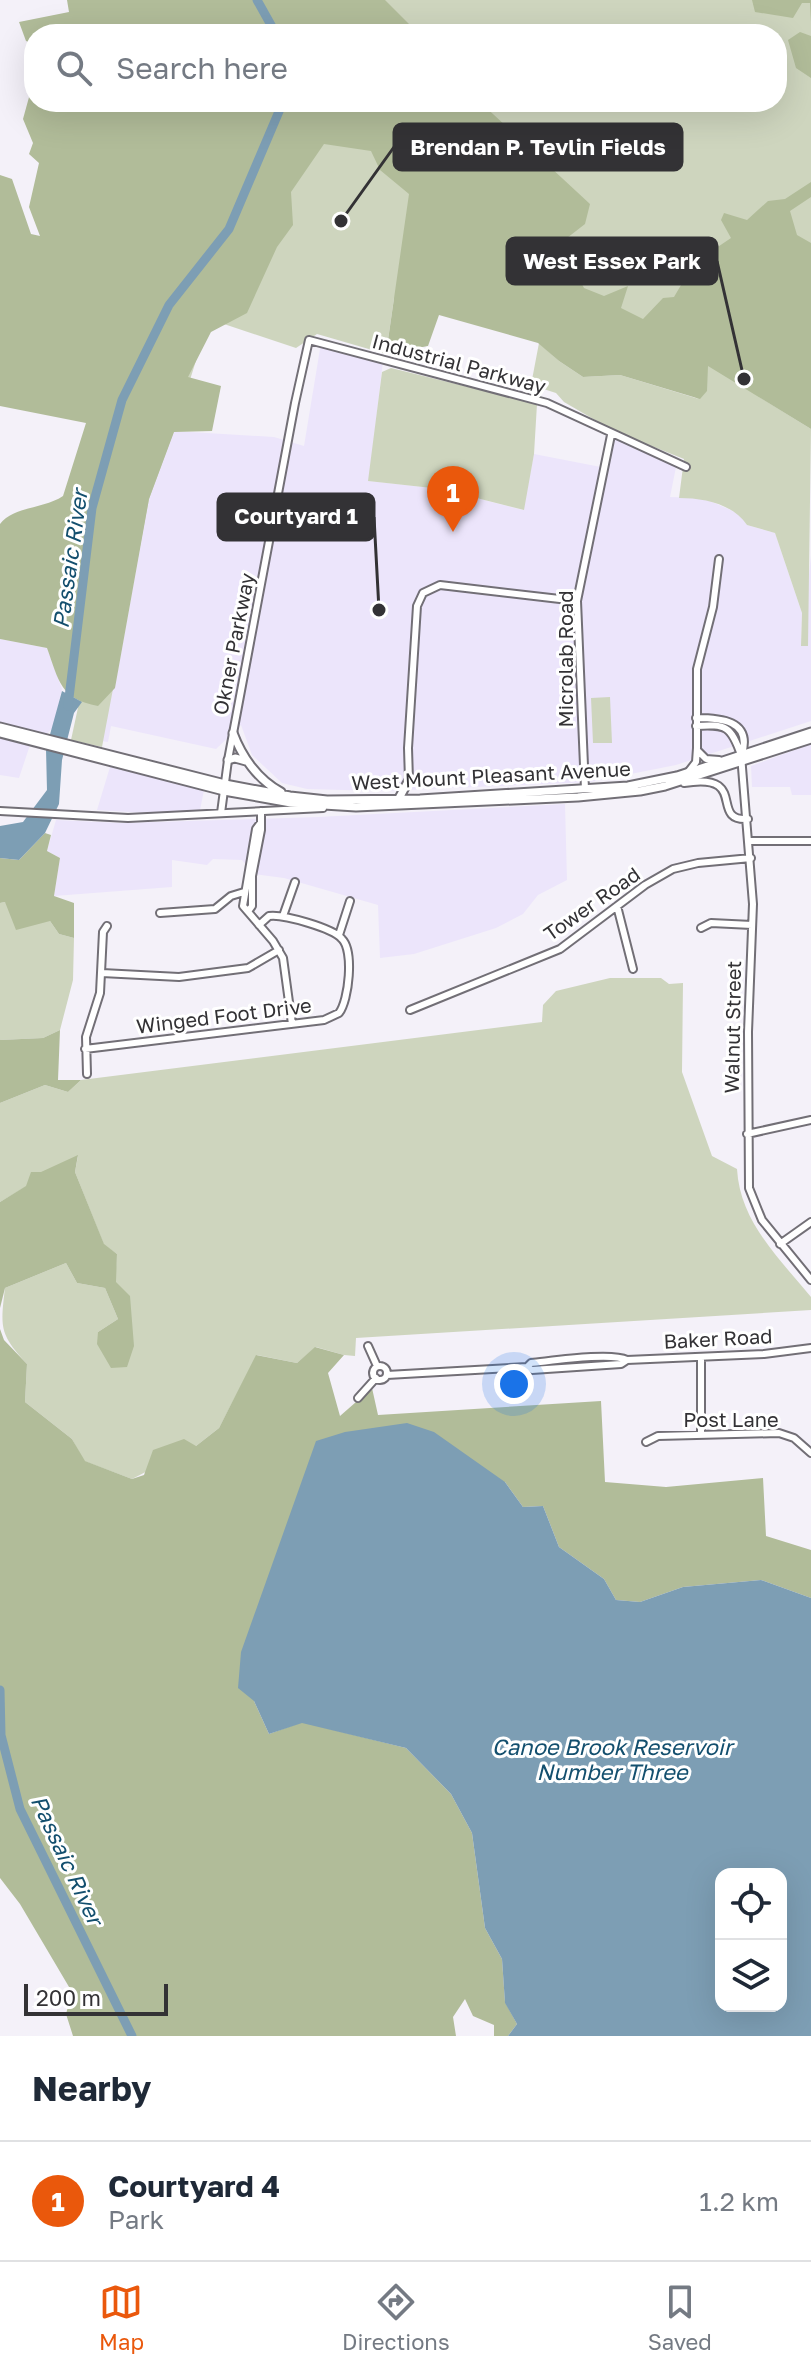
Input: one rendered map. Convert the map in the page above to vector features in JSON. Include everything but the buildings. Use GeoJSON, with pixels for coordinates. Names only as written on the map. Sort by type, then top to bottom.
{"type":"FeatureCollection","features":[{"type":"Feature","properties":{"kind":"main road"},"geometry":{"type":"LineString","coordinates":[[0,730],[224,788]]}},
{"type":"Feature","properties":{"kind":"main road","name":"West Mount Pleasant Avenue"},"geometry":{"type":"LineString","coordinates":[[224,788],[331,807],[624,793],[665,786],[811,732]]}},
{"type":"Feature","properties":{"kind":"main road"},"geometry":{"type":"LineString","coordinates":[[233,733],[248,762],[276,790],[290,796]]}},
{"type":"Feature","properties":{"kind":"main road","name":"West Mount Pleasant Avenue"},"geometry":{"type":"LineString","coordinates":[[224,788],[309,798],[398,800],[628,786],[811,739]]}},
{"type":"Feature","properties":{"kind":"main road"},"geometry":{"type":"LineString","coordinates":[[70,748],[207,787],[224,788]]}},
{"type":"Feature","properties":{"kind":"main road"},"geometry":{"type":"LineString","coordinates":[[228,760],[241,758],[248,762]]}},
{"type":"Feature","properties":{"kind":"main road"},"geometry":{"type":"LineString","coordinates":[[409,780],[420,799]]}},
{"type":"Feature","properties":{"kind":"main road"},"geometry":{"type":"LineString","coordinates":[[398,800],[409,780]]}},
{"type":"Feature","properties":{"kind":"street","name":"Industrial Parkway"},"geometry":{"type":"LineString","coordinates":[[309,340],[527,396],[686,467]]}},
{"type":"Feature","properties":{"kind":"street","name":"Okner Parkway"},"geometry":{"type":"LineString","coordinates":[[221,813],[233,733],[309,340]]}},
{"type":"Feature","properties":{"kind":"street","name":"Microlab Road"},"geometry":{"type":"LineString","coordinates":[[585,789],[577,601],[611,435]]}},
{"type":"Feature","properties":{"kind":"street"},"geometry":{"type":"LineString","coordinates":[[686,773],[696,762],[697,669],[713,607],[719,559]]}},
{"type":"Feature","properties":{"kind":"street"},"geometry":{"type":"LineString","coordinates":[[409,780],[408,748],[417,606],[423,593],[440,585],[577,601]]}},
{"type":"Feature","properties":{"kind":"street","name":"Walnut Street"},"geometry":{"type":"LineString","coordinates":[[696,722],[720,718],[734,724],[743,737],[739,758],[750,841],[752,925],[747,1177],[751,1199],[762,1220],[811,1280]]}},
{"type":"Feature","properties":{"kind":"street"},"geometry":{"type":"LineString","coordinates":[[697,748],[709,760],[739,758]]}},
{"type":"Feature","properties":{"kind":"street"},"geometry":{"type":"LineString","coordinates":[[665,786],[710,781],[723,790],[732,817],[748,819]]}},
{"type":"Feature","properties":{"kind":"street"},"geometry":{"type":"LineString","coordinates":[[0,811],[128,818],[331,807]]}},
{"type":"Feature","properties":{"kind":"street"},"geometry":{"type":"LineString","coordinates":[[261,811],[261,830],[248,892],[252,906],[249,910],[279,950],[285,967],[292,1024]]}},
{"type":"Feature","properties":{"kind":"street"},"geometry":{"type":"LineString","coordinates":[[750,841],[811,841]]}},
{"type":"Feature","properties":{"kind":"street","name":"Tower Road"},"geometry":{"type":"LineString","coordinates":[[410,1010],[560,949],[645,885],[673,869],[698,863],[751,858]]}},
{"type":"Feature","properties":{"kind":"street"},"geometry":{"type":"LineString","coordinates":[[283,916],[295,882]]}},
{"type":"Feature","properties":{"kind":"street"},"geometry":{"type":"LineString","coordinates":[[160,913],[210,910],[231,896],[248,892]]}},
{"type":"Feature","properties":{"kind":"street"},"geometry":{"type":"LineString","coordinates":[[259,925],[269,916],[283,916],[339,935],[350,901]]}},
{"type":"Feature","properties":{"kind":"street"},"geometry":{"type":"LineString","coordinates":[[617,906],[633,969]]}},
{"type":"Feature","properties":{"kind":"street"},"geometry":{"type":"LineString","coordinates":[[701,928],[711,923],[752,925]]}},
{"type":"Feature","properties":{"kind":"street"},"geometry":{"type":"LineString","coordinates":[[87,1074],[87,1031],[97,1003],[102,973],[103,932],[107,926]]}},
{"type":"Feature","properties":{"kind":"street","name":"Winged Foot Drive"},"geometry":{"type":"LineString","coordinates":[[85,1049],[330,1019],[343,1008],[347,994],[348,951],[339,935]]}},
{"type":"Feature","properties":{"kind":"street"},"geometry":{"type":"LineString","coordinates":[[102,973],[179,977],[248,968],[279,950]]}},
{"type":"Feature","properties":{"kind":"street"},"geometry":{"type":"LineString","coordinates":[[747,1134],[811,1120]]}},
{"type":"Feature","properties":{"kind":"street"},"geometry":{"type":"LineString","coordinates":[[780,1244],[811,1222]]}},
{"type":"Feature","properties":{"kind":"street"},"geometry":{"type":"LineString","coordinates":[[368,1346],[377,1366]]}},
{"type":"Feature","properties":{"kind":"street","name":"Baker Road"},"geometry":{"type":"LineString","coordinates":[[376,1378],[527,1367],[532,1370],[573,1368],[621,1364],[627,1360],[701,1358],[811,1348]]}},
{"type":"Feature","properties":{"kind":"street"},"geometry":{"type":"LineString","coordinates":[[701,1358],[701,1434]]}},
{"type":"Feature","properties":{"kind":"street"},"geometry":{"type":"LineString","coordinates":[[377,1366],[385,1368],[387,1375]]}},
{"type":"Feature","properties":{"kind":"street"},"geometry":{"type":"LineString","coordinates":[[358,1398],[376,1378],[373,1372],[377,1366]]}},
{"type":"Feature","properties":{"kind":"street","name":"Post Lane"},"geometry":{"type":"LineString","coordinates":[[646,1442],[658,1436],[779,1433],[794,1438],[811,1453]]}},
{"type":"Feature","properties":{"kind":"shaded area"},"geometry":{"type":"Polygon","coordinates":[[[321,343],[383,361],[369,481],[441,489],[523,510],[534,454],[606,468],[614,431],[677,462],[670,497],[703,498],[740,514],[747,525],[775,533],[802,613],[801,646],[811,556],[811,721],[676,765],[590,782],[381,791],[307,789],[282,783],[252,755],[241,725],[216,749],[111,726],[108,742],[76,737],[82,702],[115,687],[149,499],[174,431],[274,437],[304,446],[321,343]]]}},
{"type":"Feature","properties":{"kind":"shaded area"},"geometry":{"type":"Polygon","coordinates":[[[0,639],[47,648],[62,689],[53,728],[45,735],[0,723],[0,639]]]}},
{"type":"Feature","properties":{"kind":"shaded area"},"geometry":{"type":"Polygon","coordinates":[[[0,738],[30,745],[19,778],[0,775],[0,738]]]}},
{"type":"Feature","properties":{"kind":"shaded area"},"geometry":{"type":"Polygon","coordinates":[[[811,744],[811,795],[792,795],[790,787],[752,787],[751,766],[811,744]]]}},
{"type":"Feature","properties":{"kind":"shaded area"},"geometry":{"type":"Polygon","coordinates":[[[110,767],[204,790],[200,810],[146,813],[97,810],[110,767]]]}},
{"type":"Feature","properties":{"kind":"shaded area"},"geometry":{"type":"Polygon","coordinates":[[[565,804],[567,880],[538,895],[523,914],[496,928],[414,954],[380,958],[378,905],[284,878],[254,874],[242,860],[213,859],[207,865],[172,860],[172,887],[54,896],[60,858],[47,851],[56,820],[121,823],[318,817],[565,804]]]}},
{"type":"Feature","properties":{"kind":"green space"},"geometry":{"type":"Polygon","coordinates":[[[67,0],[385,0],[409,24],[24,24],[24,36],[19,22],[69,12],[67,0]]]}},
{"type":"Feature","properties":{"kind":"green space"},"geometry":{"type":"Polygon","coordinates":[[[276,0],[811,0],[811,414],[759,397],[811,429],[808,646],[801,646],[802,613],[775,533],[747,525],[726,507],[698,499],[679,498],[684,459],[614,431],[564,402],[556,393],[531,385],[539,343],[583,377],[620,375],[699,399],[553,330],[394,298],[386,354],[317,334],[296,348],[209,319],[149,499],[102,747],[71,740],[101,601],[110,510],[295,112],[787,112],[787,24],[285,24],[276,0]]]}},
{"type":"Feature","properties":{"kind":"green space"},"geometry":{"type":"Polygon","coordinates":[[[752,0],[811,0],[811,22],[810,3],[802,3],[793,18],[755,12],[752,0]]]}},
{"type":"Feature","properties":{"kind":"green space"},"geometry":{"type":"Polygon","coordinates":[[[800,32],[811,36],[811,78],[796,68],[788,40],[800,32]]]}},
{"type":"Feature","properties":{"kind":"green space"},"geometry":{"type":"Polygon","coordinates":[[[25,112],[491,112],[590,204],[585,224],[567,238],[579,248],[575,271],[584,288],[604,296],[628,286],[621,308],[643,319],[663,298],[674,297],[694,263],[731,238],[721,220],[724,213],[747,220],[768,201],[785,199],[811,182],[811,197],[790,211],[797,235],[811,243],[811,429],[708,366],[707,391],[700,399],[620,375],[583,377],[538,343],[439,315],[428,346],[386,354],[409,194],[380,170],[371,151],[324,144],[291,192],[293,225],[277,247],[247,313],[211,332],[188,377],[221,386],[212,431],[174,432],[149,499],[115,688],[98,706],[85,703],[63,687],[47,648],[0,639],[0,524],[13,514],[63,496],[86,423],[0,406],[0,175],[12,179],[31,234],[40,236],[29,207],[39,163],[29,154],[33,143],[23,119],[25,112]]]}},
{"type":"Feature","properties":{"kind":"green space"},"geometry":{"type":"Polygon","coordinates":[[[391,368],[537,404],[534,454],[524,510],[441,489],[368,481],[382,372],[391,368]]]}},
{"type":"Feature","properties":{"kind":"green space"},"geometry":{"type":"Polygon","coordinates":[[[610,697],[612,743],[593,743],[591,698],[610,697]]]}},
{"type":"Feature","properties":{"kind":"green space"},"geometry":{"type":"Polygon","coordinates":[[[45,833],[51,835],[47,851],[60,858],[54,896],[74,903],[74,938],[59,934],[50,921],[16,930],[5,902],[0,903],[0,858],[19,860],[45,833]]]}},
{"type":"Feature","properties":{"kind":"green space"},"geometry":{"type":"Polygon","coordinates":[[[5,902],[50,921],[59,934],[74,938],[73,980],[60,1030],[43,1038],[0,1040],[0,903],[5,902]]]}},
{"type":"Feature","properties":{"kind":"green space"},"geometry":{"type":"Polygon","coordinates":[[[610,978],[661,978],[669,984],[683,983],[682,1072],[712,1156],[737,1169],[745,1206],[753,1223],[811,1297],[811,1310],[356,1338],[355,1356],[316,1347],[297,1363],[257,1355],[219,1428],[196,1446],[132,1479],[84,1461],[72,1439],[25,1402],[27,1364],[11,1345],[4,1330],[5,1288],[66,1263],[77,1283],[105,1288],[118,1319],[98,1332],[127,1366],[115,1282],[117,1254],[104,1245],[75,1172],[78,1156],[0,1202],[0,1103],[45,1085],[68,1092],[81,1080],[542,1022],[543,1005],[556,991],[610,978]]]}},
{"type":"Feature","properties":{"kind":"green space"},"geometry":{"type":"Polygon","coordinates":[[[60,1030],[58,1080],[81,1080],[68,1092],[45,1085],[0,1103],[0,1040],[43,1038],[60,1030]]]}},
{"type":"Feature","properties":{"kind":"green space"},"geometry":{"type":"Polygon","coordinates":[[[78,1155],[75,1172],[104,1244],[117,1254],[116,1282],[130,1296],[134,1346],[127,1367],[111,1368],[97,1344],[98,1332],[118,1319],[105,1288],[77,1283],[66,1263],[5,1288],[0,1308],[0,1202],[26,1186],[31,1172],[41,1172],[78,1155]]]}},
{"type":"Feature","properties":{"kind":"green space"},"geometry":{"type":"Polygon","coordinates":[[[0,1329],[4,1340],[27,1364],[25,1402],[72,1439],[85,1461],[132,1479],[144,1475],[153,1450],[184,1439],[196,1446],[219,1428],[256,1355],[297,1363],[315,1347],[344,1355],[328,1373],[340,1416],[372,1388],[378,1415],[601,1401],[605,1482],[666,1487],[763,1478],[766,1536],[811,1550],[811,1598],[761,1580],[683,1587],[640,1602],[616,1600],[604,1579],[559,1547],[543,1506],[523,1507],[505,1482],[254,1701],[269,1734],[302,1722],[406,1748],[451,1794],[472,1833],[485,1928],[502,1959],[505,2002],[517,2024],[508,2036],[494,2036],[494,2025],[473,2016],[465,1999],[453,2017],[456,2036],[73,2036],[66,2014],[72,1992],[20,1904],[0,1878],[0,1329]]]}},
{"type":"Feature","properties":{"kind":"water"},"geometry":{"type":"Polygon","coordinates":[[[62,691],[82,702],[74,713],[62,760],[59,804],[45,833],[19,860],[0,858],[0,826],[23,822],[47,790],[46,749],[62,691]]]}},
{"type":"Feature","properties":{"kind":"water","name":"Canoe Brook Reservoir Number Three"},"geometry":{"type":"Polygon","coordinates":[[[407,1423],[434,1432],[505,1482],[523,1507],[543,1506],[559,1547],[604,1579],[616,1600],[640,1602],[683,1587],[761,1580],[811,1598],[811,2036],[508,2036],[517,2024],[505,2003],[502,1959],[485,1928],[472,1833],[451,1794],[406,1748],[302,1723],[269,1734],[254,1701],[238,1688],[241,1652],[316,1441],[345,1432],[407,1423]]]}},
{"type":"Feature","properties":{"kind":"waterway","name":"Passaic River"},"geometry":{"type":"LineString","coordinates":[[257,0],[270,24]]}},
{"type":"Feature","properties":{"kind":"waterway","name":"Passaic River"},"geometry":{"type":"LineString","coordinates":[[68,706],[92,508],[122,400],[169,305],[229,229],[279,112]]}},
{"type":"Feature","properties":{"kind":"waterway","name":"Passaic River"},"geometry":{"type":"LineString","coordinates":[[0,1690],[1,1735],[20,1809],[132,2036]]}},
{"type":"Feature","properties":{"kind":"place","name":"Brendan P. Tevlin Fields"},"geometry":{"type":"Point","coordinates":[341,221]}},
{"type":"Feature","properties":{"kind":"place","name":"West Essex Park"},"geometry":{"type":"Point","coordinates":[744,379]}},
{"type":"Feature","properties":{"kind":"place","name":"Courtyard 4"},"geometry":{"type":"Point","coordinates":[453,532]}},
{"type":"Feature","properties":{"kind":"place","name":"Courtyard 1"},"geometry":{"type":"Point","coordinates":[379,610]}}]}
